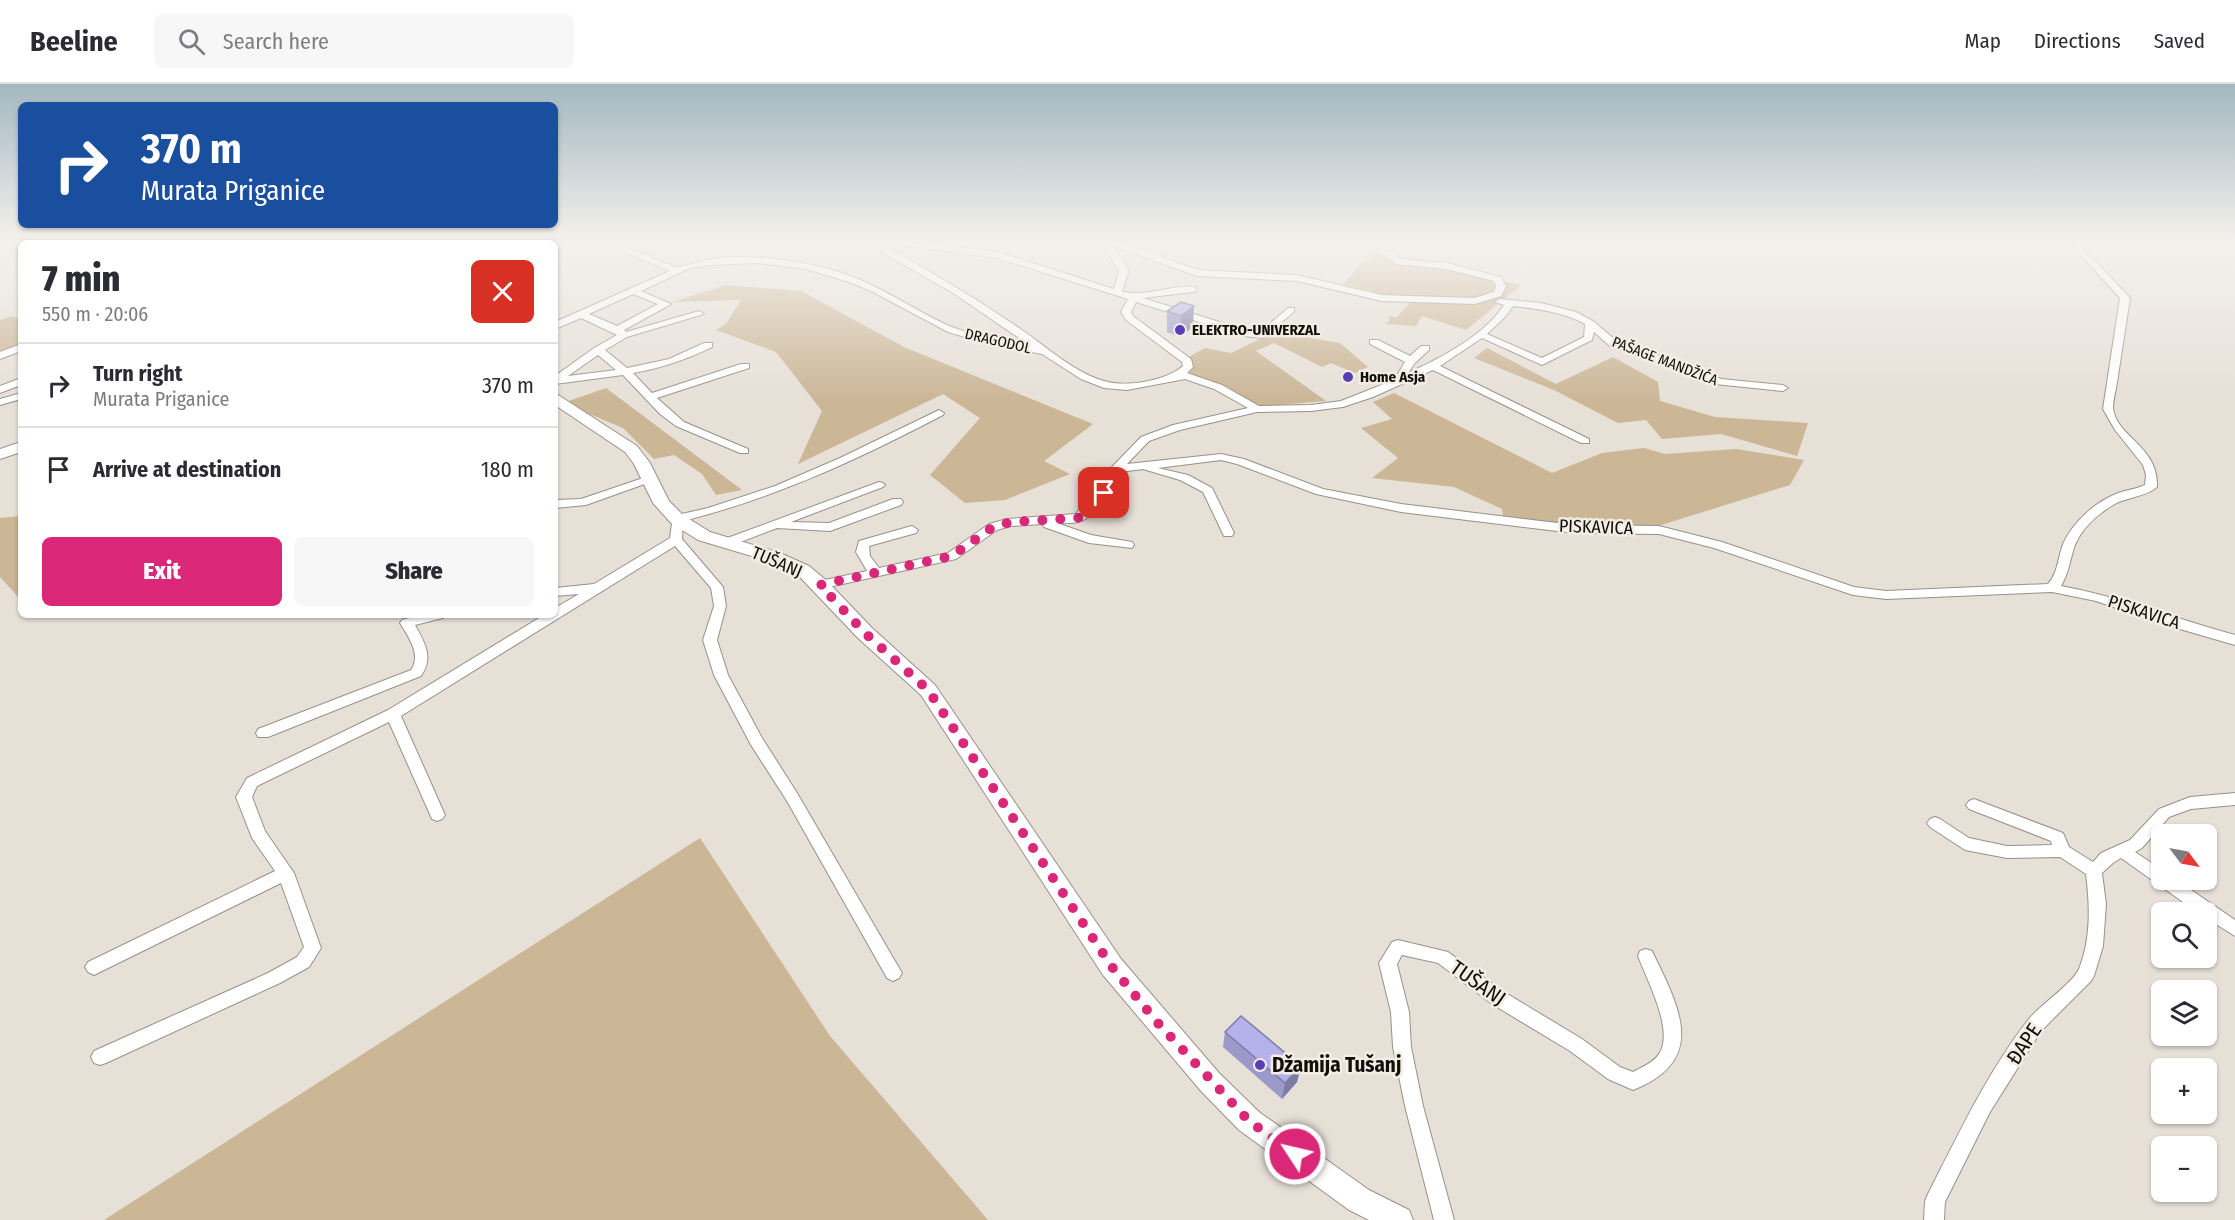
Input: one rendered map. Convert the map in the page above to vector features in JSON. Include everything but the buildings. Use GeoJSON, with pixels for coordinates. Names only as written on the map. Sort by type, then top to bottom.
{"type":"FeatureCollection","features":[{"type":"Feature","properties":{"kind":"street","name":"DRAGODOL"},"geometry":{"type":"LineString","coordinates":[[558,325],[628,294]]}},
{"type":"Feature","properties":{"kind":"street"},"geometry":{"type":"LineString","coordinates":[[558,379],[620,332],[666,304],[641,294]]}},
{"type":"Feature","properties":{"kind":"street","name":"DRAGODOL"},"geometry":{"type":"LineString","coordinates":[[881,294],[949,329],[1044,351],[1062,364],[1111,387],[1140,385],[1179,375]]}},
{"type":"Feature","properties":{"kind":"street"},"geometry":{"type":"LineString","coordinates":[[959,294],[1044,351]]}},
{"type":"Feature","properties":{"kind":"street"},"geometry":{"type":"LineString","coordinates":[[1125,294],[1257,336],[1292,310]]}},
{"type":"Feature","properties":{"kind":"street"},"geometry":{"type":"LineString","coordinates":[[1144,294],[1134,298],[1126,316],[1187,361],[1188,367],[1179,375]]}},
{"type":"Feature","properties":{"kind":"street","name":"PAŠAGE MANDŽIĆA"},"geometry":{"type":"LineString","coordinates":[[1365,294],[1382,298],[1475,301],[1487,298],[1509,304],[1541,306],[1574,314],[1590,323],[1615,345],[1663,360],[1708,379],[1733,384],[1783,388]]}},
{"type":"Feature","properties":{"kind":"street"},"geometry":{"type":"LineString","coordinates":[[1487,298],[1498,294]]}},
{"type":"Feature","properties":{"kind":"street"},"geometry":{"type":"LineString","coordinates":[[2052,588],[2060,579],[2069,545],[2080,526],[2124,495],[2139,493],[2151,487],[2149,468],[2136,446],[2110,420],[2108,409],[2125,298],[2121,294]]}},
{"type":"Feature","properties":{"kind":"street"},"geometry":{"type":"LineString","coordinates":[[820,585],[952,556],[993,527],[1011,522],[1078,518],[1088,511],[1104,493],[1116,469],[1145,439],[1159,432],[1257,409],[1291,410],[1343,404],[1396,384],[1433,366],[1482,335],[1509,304]]}},
{"type":"Feature","properties":{"kind":"street"},"geometry":{"type":"LineString","coordinates":[[583,315],[620,332],[699,314]]}},
{"type":"Feature","properties":{"kind":"street","name":"PAŠAGE MANDŽIĆA"},"geometry":{"type":"LineString","coordinates":[[1482,335],[1542,362],[1589,338],[1590,323]]}},
{"type":"Feature","properties":{"kind":"street"},"geometry":{"type":"LineString","coordinates":[[1374,342],[1411,361]]}},
{"type":"Feature","properties":{"kind":"street"},"geometry":{"type":"LineString","coordinates":[[558,381],[606,373],[627,373],[693,354],[708,345]]}},
{"type":"Feature","properties":{"kind":"street"},"geometry":{"type":"LineString","coordinates":[[0,356],[18,348]]}},
{"type":"Feature","properties":{"kind":"street"},"geometry":{"type":"LineString","coordinates":[[1396,384],[1411,361],[1425,348]]}},
{"type":"Feature","properties":{"kind":"street"},"geometry":{"type":"LineString","coordinates":[[598,350],[627,373],[650,398],[688,429],[734,445],[744,451]]}},
{"type":"Feature","properties":{"kind":"street"},"geometry":{"type":"LineString","coordinates":[[650,398],[745,366]]}},
{"type":"Feature","properties":{"kind":"street"},"geometry":{"type":"LineString","coordinates":[[1433,366],[1585,441]]}},
{"type":"Feature","properties":{"kind":"street"},"geometry":{"type":"LineString","coordinates":[[1179,375],[1223,389],[1257,409]]}},
{"type":"Feature","properties":{"kind":"street"},"geometry":{"type":"LineString","coordinates":[[0,390],[18,382]]}},
{"type":"Feature","properties":{"kind":"street"},"geometry":{"type":"LineString","coordinates":[[0,402],[18,397]]}},
{"type":"Feature","properties":{"kind":"street","name":"TUŠANJ"},"geometry":{"type":"LineString","coordinates":[[558,400],[631,448],[642,463],[662,503],[683,525],[717,587],[720,606],[710,640],[721,675],[756,741],[792,797],[893,973]]}},
{"type":"Feature","properties":{"kind":"street"},"geometry":{"type":"LineString","coordinates":[[558,612],[597,588],[683,525],[723,507],[834,466],[939,413]]}},
{"type":"Feature","properties":{"kind":"street"},"geometry":{"type":"LineString","coordinates":[[0,454],[18,448]]}},
{"type":"Feature","properties":{"kind":"street","name":"PISKAVICA"},"geometry":{"type":"LineString","coordinates":[[1116,469],[1221,457],[1240,461],[1320,492],[1390,506],[1574,529],[1659,530],[1718,545],[1852,591],[1886,595],[2052,588],[2098,597],[2164,620],[2235,640]]}},
{"type":"Feature","properties":{"kind":"street","name":"PISKAVICA"},"geometry":{"type":"LineString","coordinates":[[1138,466],[1184,477],[1208,490],[1228,533]]}},
{"type":"Feature","properties":{"kind":"street"},"geometry":{"type":"LineString","coordinates":[[558,504],[582,502],[649,479]]}},
{"type":"Feature","properties":{"kind":"street","name":"TUŠANJ"},"geometry":{"type":"LineString","coordinates":[[760,532],[879,484]]}},
{"type":"Feature","properties":{"kind":"street","name":"TUŠANJ"},"geometry":{"type":"LineString","coordinates":[[726,543],[786,525],[830,527],[897,502]]}},
{"type":"Feature","properties":{"kind":"street"},"geometry":{"type":"LineString","coordinates":[[1041,522],[1089,539],[1128,545]]}},
{"type":"Feature","properties":{"kind":"street","name":"TUŠANJ"},"geometry":{"type":"LineString","coordinates":[[683,525],[704,536],[774,557],[803,570],[820,585],[865,633],[928,690],[1112,967],[1210,1082],[1249,1121],[1359,1200],[1399,1220]]}},
{"type":"Feature","properties":{"kind":"street"},"geometry":{"type":"LineString","coordinates":[[876,573],[866,562],[861,549],[863,544],[912,530]]}},
{"type":"Feature","properties":{"kind":"street"},"geometry":{"type":"LineString","coordinates":[[558,592],[597,588]]}},
{"type":"Feature","properties":{"kind":"street"},"geometry":{"type":"LineString","coordinates":[[262,733],[416,673],[421,666],[421,648],[407,623],[426,618]]}},
{"type":"Feature","properties":{"kind":"street"},"geometry":{"type":"LineString","coordinates":[[100,1056],[274,978],[303,962],[313,948],[286,873],[258,834],[244,797],[252,782],[393,714],[549,618]]}},
{"type":"Feature","properties":{"kind":"street"},"geometry":{"type":"LineString","coordinates":[[393,714],[437,815]]}},
{"type":"Feature","properties":{"kind":"street"},"geometry":{"type":"LineString","coordinates":[[1974,805],[2050,833],[2057,837],[2063,851],[2094,872],[2108,858],[2136,844],[2164,813],[2190,803],[2235,799]]}},
{"type":"Feature","properties":{"kind":"street"},"geometry":{"type":"LineString","coordinates":[[1935,823],[1965,844],[2007,852],[2063,851]]}},
{"type":"Feature","properties":{"kind":"street"},"geometry":{"type":"LineString","coordinates":[[2124,852],[2151,871]]}},
{"type":"Feature","properties":{"kind":"street","name":"ĐAPE"},"geometry":{"type":"LineString","coordinates":[[1934,1220],[1935,1201],[1983,1106],[2035,1025],[2085,976],[2095,946],[2098,904],[2094,872]]}},
{"type":"Feature","properties":{"kind":"street"},"geometry":{"type":"LineString","coordinates":[[94,967],[286,873]]}},
{"type":"Feature","properties":{"kind":"street"},"geometry":{"type":"LineString","coordinates":[[2178,890],[2235,929]]}},
{"type":"Feature","properties":{"kind":"street","name":"TUŠANJ"},"geometry":{"type":"LineString","coordinates":[[1444,1220],[1402,1047],[1400,1012],[1388,963],[1398,947],[1442,957],[1498,998],[1576,1045],[1614,1073],[1633,1081],[1654,1074],[1672,1054],[1674,1028],[1646,956]]}},
{"type":"Feature","properties":{"kind":"shaded area"},"geometry":{"type":"Polygon","coordinates":[[[697,294],[807,294],[904,347],[1093,424],[1044,461],[1070,474],[1005,500],[965,503],[930,475],[980,418],[943,394],[798,464],[822,411],[776,352],[716,330],[726,324],[741,300],[673,302],[697,294]]]}},
{"type":"Feature","properties":{"kind":"shaded area"},"geometry":{"type":"Polygon","coordinates":[[[1381,294],[1510,294],[1466,330],[1422,316],[1416,326],[1386,324],[1390,320],[1388,316],[1397,317],[1411,302],[1381,294]]]}},
{"type":"Feature","properties":{"kind":"shaded area"},"geometry":{"type":"Polygon","coordinates":[[[12,316],[18,319],[18,348],[0,356],[0,320],[12,316]]]}},
{"type":"Feature","properties":{"kind":"shaded area"},"geometry":{"type":"Polygon","coordinates":[[[1274,332],[1340,343],[1368,367],[1355,373],[1331,363],[1322,367],[1274,343],[1256,351],[1326,401],[1253,407],[1223,389],[1185,379],[1187,358],[1205,348],[1231,353],[1274,332]]]}},
{"type":"Feature","properties":{"kind":"shaded area"},"geometry":{"type":"Polygon","coordinates":[[[1487,348],[1556,384],[1613,357],[1658,382],[1660,401],[1715,417],[1808,423],[1797,456],[1721,434],[1662,439],[1646,420],[1618,423],[1554,390],[1474,358],[1487,348]]]}},
{"type":"Feature","properties":{"kind":"shaded area"},"geometry":{"type":"Polygon","coordinates":[[[606,388],[742,490],[716,495],[702,474],[674,455],[654,459],[623,428],[563,403],[606,388]]]}},
{"type":"Feature","properties":{"kind":"shaded area"},"geometry":{"type":"Polygon","coordinates":[[[1394,393],[1552,473],[1602,453],[1644,448],[1665,454],[1736,449],[1804,460],[1790,485],[1632,534],[1504,523],[1502,509],[1454,487],[1372,478],[1398,458],[1361,428],[1392,419],[1373,402],[1394,393]]]}},
{"type":"Feature","properties":{"kind":"shaded area"},"geometry":{"type":"Polygon","coordinates":[[[18,516],[18,597],[0,577],[0,518],[18,516]]]}},
{"type":"Feature","properties":{"kind":"shaded area"},"geometry":{"type":"Polygon","coordinates":[[[700,838],[830,1036],[988,1220],[104,1220],[700,838]]]}},
{"type":"Feature","properties":{"kind":"place","name":"ELEKTRO-UNIVERZAL"},"geometry":{"type":"Point","coordinates":[1180,330]}},
{"type":"Feature","properties":{"kind":"place","name":"Home Asja"},"geometry":{"type":"Point","coordinates":[1348,377]}},
{"type":"Feature","properties":{"kind":"place","name":"Džamija Tušanj"},"geometry":{"type":"Point","coordinates":[1260,1065]}},
{"type":"Feature","properties":{"kind":"route"},"geometry":{"type":"LineString","coordinates":[[1104,493],[1088,511],[1078,518],[1011,522],[993,527],[977,536],[952,556],[820,585],[880,648],[928,690],[1112,967],[1156,1021],[1210,1082],[1249,1121],[1295,1154]]}}]}
